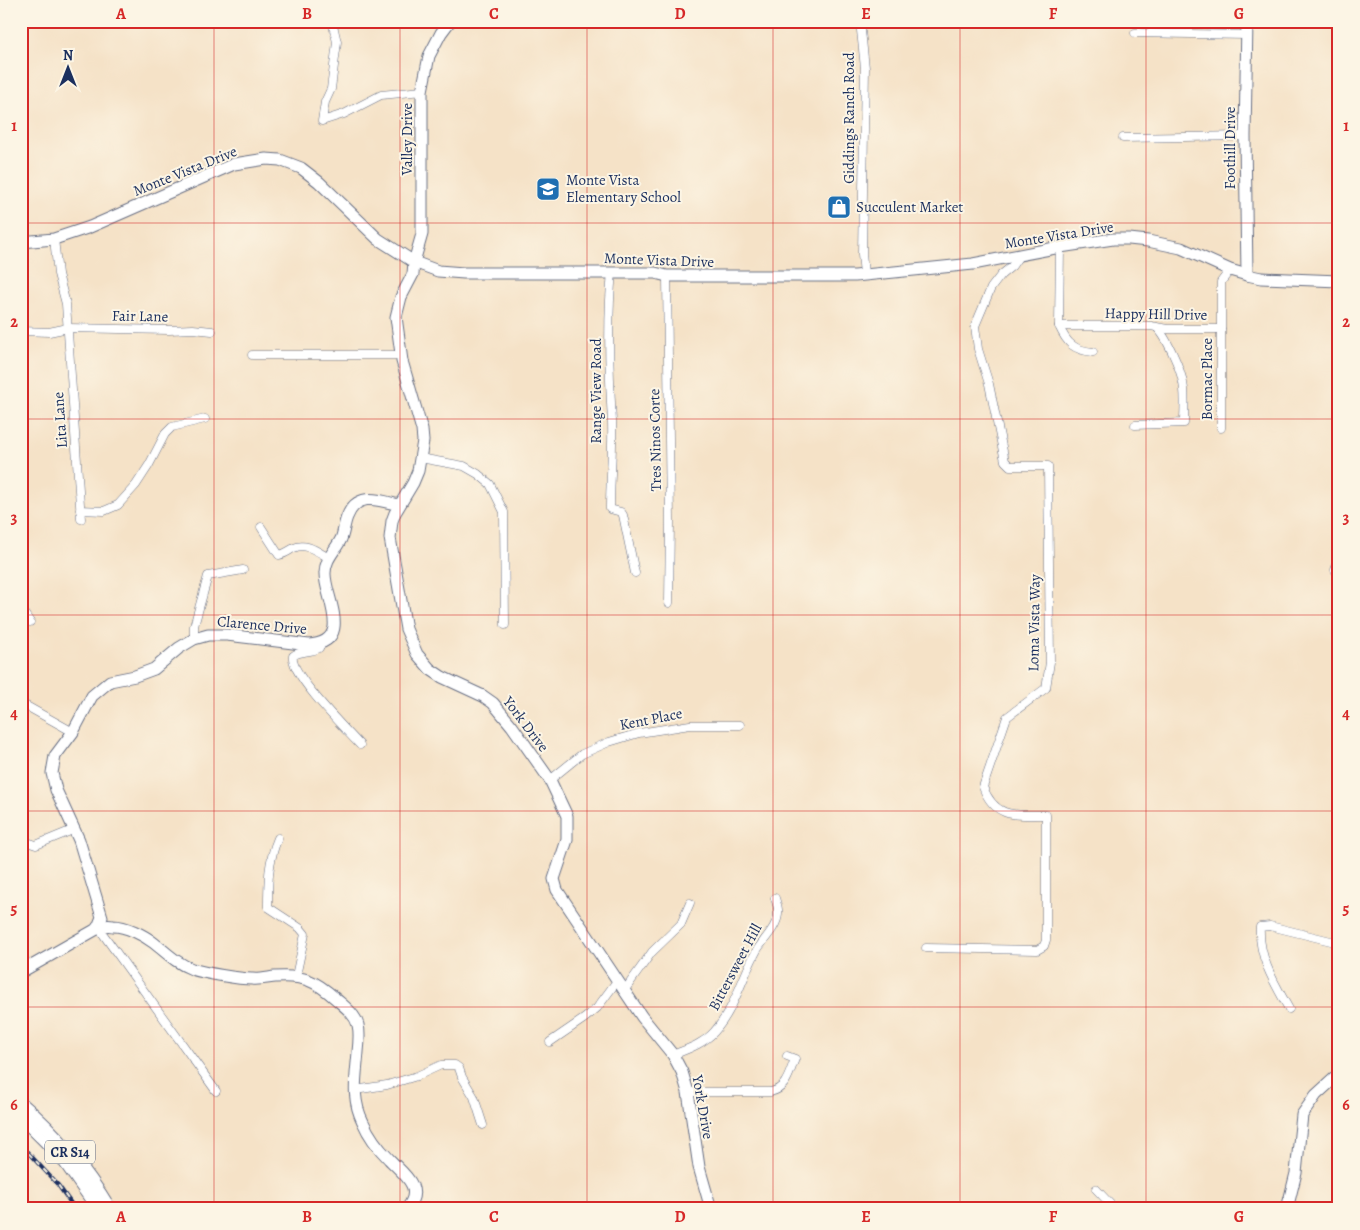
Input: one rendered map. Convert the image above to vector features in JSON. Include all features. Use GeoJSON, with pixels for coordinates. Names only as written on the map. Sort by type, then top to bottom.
{"type":"FeatureCollection","features":[{"type":"Feature","properties":{"kind":"main road","name":"CR S14"},"geometry":{"type":"LineString","coordinates":[[21,1102],[69,1151],[110,1209]]}},
{"type":"Feature","properties":{"kind":"main road","name":"CR S14"},"geometry":{"type":"LineString","coordinates":[[21,1117],[62,1158],[98,1209]]}},
{"type":"Feature","properties":{"kind":"street"},"geometry":{"type":"LineString","coordinates":[[332,21],[337,42],[331,89],[325,102],[322,121],[344,114],[381,95],[422,91]]}},
{"type":"Feature","properties":{"kind":"street","name":"Valley Drive"},"geometry":{"type":"LineString","coordinates":[[414,262],[422,234],[422,91],[429,56],[441,33],[450,21]]}},
{"type":"Feature","properties":{"kind":"street","name":"Giddings Ranch Road"},"geometry":{"type":"LineString","coordinates":[[860,21],[865,68],[862,254],[864,274]]}},
{"type":"Feature","properties":{"kind":"street","name":"Foothill Drive"},"geometry":{"type":"LineString","coordinates":[[1246,275],[1244,136],[1247,21]]}},
{"type":"Feature","properties":{"kind":"street"},"geometry":{"type":"LineString","coordinates":[[1135,33],[1247,35]]}},
{"type":"Feature","properties":{"kind":"street"},"geometry":{"type":"LineString","coordinates":[[1123,138],[1244,136]]}},
{"type":"Feature","properties":{"kind":"street","name":"Monte Vista Drive"},"geometry":{"type":"LineString","coordinates":[[21,242],[54,239],[90,227],[234,164],[266,159],[280,160],[300,168],[324,187],[378,239],[414,262],[438,270],[464,273],[612,272],[655,273],[667,276],[801,277],[864,274],[973,264],[1112,239],[1148,241],[1181,248],[1230,270],[1261,278],[1339,281]]}},
{"type":"Feature","properties":{"kind":"street","name":"Lita Lane"},"geometry":{"type":"LineString","coordinates":[[54,239],[58,274],[66,304],[81,519]]}},
{"type":"Feature","properties":{"kind":"street"},"geometry":{"type":"LineString","coordinates":[[1060,248],[1059,326],[1064,337],[1071,344],[1081,350],[1093,352]]}},
{"type":"Feature","properties":{"kind":"street","name":"Loma Vista Way"},"geometry":{"type":"LineString","coordinates":[[926,948],[1037,950],[1044,946],[1046,940],[1046,815],[1012,815],[999,810],[987,800],[983,787],[1007,717],[1046,688],[1050,662],[1048,466],[1010,466],[1005,461],[989,384],[975,335],[975,326],[991,288],[1001,275],[1012,266],[1018,256]]}},
{"type":"Feature","properties":{"kind":"street","name":"York Drive"},"geometry":{"type":"LineString","coordinates":[[414,262],[413,274],[401,297],[396,317],[401,355],[422,430],[423,441],[413,483],[399,505],[392,521],[390,538],[406,628],[417,654],[430,669],[493,703],[512,726],[550,780],[567,816],[567,840],[554,879],[557,890],[642,1017],[673,1055],[682,1072],[688,1092],[699,1167],[711,1209]]}},
{"type":"Feature","properties":{"kind":"street","name":"Happy Hill Drive"},"geometry":{"type":"LineString","coordinates":[[1059,326],[1151,326],[1167,329],[1221,329],[1222,282],[1230,270]]}},
{"type":"Feature","properties":{"kind":"street","name":"Range View Road"},"geometry":{"type":"LineString","coordinates":[[612,272],[610,295],[610,401],[612,422],[610,509],[621,512],[623,515],[635,573]]}},
{"type":"Feature","properties":{"kind":"street","name":"Tres Ninos Corte"},"geometry":{"type":"LineString","coordinates":[[667,276],[670,521],[669,603]]}},
{"type":"Feature","properties":{"kind":"street"},"geometry":{"type":"LineString","coordinates":[[1135,425],[1184,423],[1184,385],[1180,370],[1161,332],[1151,326]]}},
{"type":"Feature","properties":{"kind":"street"},"geometry":{"type":"LineString","coordinates":[[21,331],[49,332],[68,328]]}},
{"type":"Feature","properties":{"kind":"street","name":"Fair Lane"},"geometry":{"type":"LineString","coordinates":[[68,328],[193,329],[212,331]]}},
{"type":"Feature","properties":{"kind":"street","name":"Bormac Place"},"geometry":{"type":"LineString","coordinates":[[1221,329],[1222,428]]}},
{"type":"Feature","properties":{"kind":"street"},"geometry":{"type":"LineString","coordinates":[[252,355],[401,355]]}},
{"type":"Feature","properties":{"kind":"street"},"geometry":{"type":"LineString","coordinates":[[80,510],[104,511],[118,506],[136,485],[149,465],[164,434],[172,427],[205,419]]}},
{"type":"Feature","properties":{"kind":"street"},"geometry":{"type":"LineString","coordinates":[[420,458],[464,466],[490,484],[504,512],[506,556],[505,625]]}},
{"type":"Feature","properties":{"kind":"street","name":"Clarence Drive"},"geometry":{"type":"LineString","coordinates":[[98,927],[102,917],[75,828],[56,790],[52,773],[55,756],[73,732],[92,696],[110,681],[135,676],[154,669],[179,648],[194,639],[208,635],[228,635],[309,645],[326,639],[333,631],[334,621],[332,600],[325,573],[326,562],[340,539],[347,515],[355,504],[370,498],[399,505]]}},
{"type":"Feature","properties":{"kind":"street"},"geometry":{"type":"LineString","coordinates":[[261,527],[279,555],[300,546],[305,546],[329,558]]}},
{"type":"Feature","properties":{"kind":"street"},"geometry":{"type":"LineString","coordinates":[[1335,570],[1339,559]]}},
{"type":"Feature","properties":{"kind":"street"},"geometry":{"type":"LineString","coordinates":[[194,639],[194,626],[208,576],[243,570]]}},
{"type":"Feature","properties":{"kind":"street"},"geometry":{"type":"LineString","coordinates":[[21,610],[30,622]]}},
{"type":"Feature","properties":{"kind":"street"},"geometry":{"type":"LineString","coordinates":[[322,641],[319,648],[314,651],[296,654],[292,660],[293,664],[321,702],[360,745]]}},
{"type":"Feature","properties":{"kind":"street"},"geometry":{"type":"LineString","coordinates":[[21,703],[73,732]]}},
{"type":"Feature","properties":{"kind":"street","name":"Kent Place"},"geometry":{"type":"LineString","coordinates":[[550,780],[582,754],[609,742],[639,733],[690,726],[740,725]]}},
{"type":"Feature","properties":{"kind":"street"},"geometry":{"type":"LineString","coordinates":[[21,840],[36,845],[75,828]]}},
{"type":"Feature","properties":{"kind":"street"},"geometry":{"type":"LineString","coordinates":[[278,838],[269,869],[268,907],[300,928],[305,934],[296,976]]}},
{"type":"Feature","properties":{"kind":"street","name":"Bittersweet Hill"},"geometry":{"type":"LineString","coordinates":[[673,1055],[698,1044],[713,1033],[725,1018],[732,1007],[757,951],[774,924],[778,913],[775,898]]}},
{"type":"Feature","properties":{"kind":"street"},"geometry":{"type":"LineString","coordinates":[[550,1042],[586,1018],[621,986],[681,924],[690,903]]}},
{"type":"Feature","properties":{"kind":"street"},"geometry":{"type":"LineString","coordinates":[[21,957],[26,969],[98,927],[114,926],[135,932],[153,942],[175,961],[193,969],[252,979],[296,976],[307,979],[335,997],[350,1011],[358,1024],[359,1042],[355,1100],[365,1127],[389,1160],[405,1172],[411,1181],[413,1197],[406,1209]]}},
{"type":"Feature","properties":{"kind":"street"},"geometry":{"type":"LineString","coordinates":[[1289,1009],[1265,961],[1259,936],[1260,927],[1270,926],[1339,943]]}},
{"type":"Feature","properties":{"kind":"street"},"geometry":{"type":"LineString","coordinates":[[98,927],[216,1091]]}},
{"type":"Feature","properties":{"kind":"street"},"geometry":{"type":"LineString","coordinates":[[688,1092],[777,1091],[789,1077],[795,1059],[787,1056]]}},
{"type":"Feature","properties":{"kind":"street"},"geometry":{"type":"LineString","coordinates":[[355,1090],[387,1085],[417,1076],[441,1065],[455,1065],[459,1068],[474,1097],[483,1125]]}},
{"type":"Feature","properties":{"kind":"street"},"geometry":{"type":"LineString","coordinates":[[1287,1209],[1296,1173],[1302,1115],[1316,1095],[1339,1074]]}},
{"type":"Feature","properties":{"kind":"street"},"geometry":{"type":"LineString","coordinates":[[1096,1188],[1115,1209]]}},
{"type":"Feature","properties":{"kind":"railway"},"geometry":{"type":"LineString","coordinates":[[21,1145],[58,1185],[75,1209]]}},
{"type":"Feature","properties":{"kind":"place","name":"Monte Vista Elementary School"},"geometry":{"type":"Point","coordinates":[548,189]}},
{"type":"Feature","properties":{"kind":"place","name":"Succulent Market"},"geometry":{"type":"Point","coordinates":[839,207]}}]}
